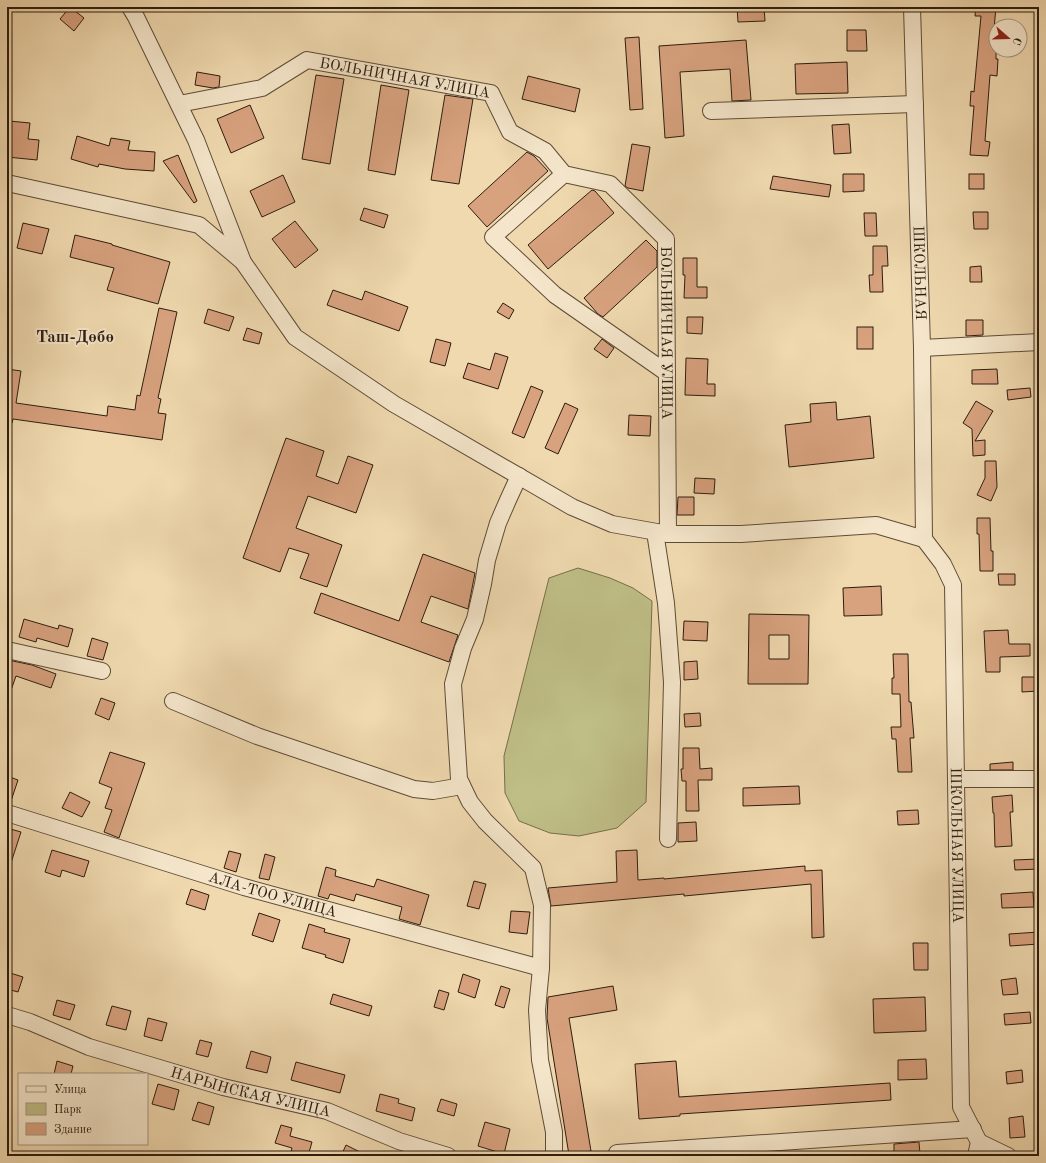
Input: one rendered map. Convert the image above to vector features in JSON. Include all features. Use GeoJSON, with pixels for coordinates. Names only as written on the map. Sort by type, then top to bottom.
{"type":"FeatureCollection","features":[{"type":"Feature","properties":{"kind":"street"},"geometry":{"type":"LineString","coordinates":[[130,7],[196,140],[243,262],[295,337],[394,404],[572,507],[612,524],[662,533],[741,534],[876,525],[924,539]]}},
{"type":"Feature","properties":{"kind":"street","name":"ШКОЛЬНАЯ"},"geometry":{"type":"LineString","coordinates":[[912,7],[922,348],[924,539]]}},
{"type":"Feature","properties":{"kind":"street","name":"БОЛЬНИЧНАЯ УЛИЦА"},"geometry":{"type":"LineString","coordinates":[[179,104],[262,88],[307,60],[490,93],[510,132],[545,152],[564,174],[610,184],[666,239],[667,373],[662,533],[672,682],[668,839]]}},
{"type":"Feature","properties":{"kind":"street"},"geometry":{"type":"LineString","coordinates":[[711,111],[914,104]]}},
{"type":"Feature","properties":{"kind":"street"},"geometry":{"type":"LineString","coordinates":[[564,174],[493,237],[555,295],[667,373]]}},
{"type":"Feature","properties":{"kind":"street"},"geometry":{"type":"LineString","coordinates":[[8,187],[199,225],[243,262]]}},
{"type":"Feature","properties":{"kind":"street"},"geometry":{"type":"LineString","coordinates":[[922,348],[1039,342]]}},
{"type":"Feature","properties":{"kind":"street"},"geometry":{"type":"LineString","coordinates":[[519,476],[498,523],[487,560],[483,584],[474,619],[453,684],[459,779],[470,802],[485,821],[532,868],[542,905],[541,968],[537,1010],[540,1060],[554,1132],[554,1156]]}},
{"type":"Feature","properties":{"kind":"street","name":"ШКОЛЬНАЯ УЛИЦА"},"geometry":{"type":"LineString","coordinates":[[924,539],[943,564],[953,585],[961,1107],[976,1143]]}},
{"type":"Feature","properties":{"kind":"street"},"geometry":{"type":"LineString","coordinates":[[7,650],[102,671]]}},
{"type":"Feature","properties":{"kind":"street"},"geometry":{"type":"LineString","coordinates":[[173,701],[257,736],[414,789],[433,791],[462,786]]}},
{"type":"Feature","properties":{"kind":"street"},"geometry":{"type":"LineString","coordinates":[[956,779],[1039,779]]}},
{"type":"Feature","properties":{"kind":"street","name":"АЛА-ТОО УЛИЦА"},"geometry":{"type":"LineString","coordinates":[[7,813],[244,887],[541,968]]}},
{"type":"Feature","properties":{"kind":"street","name":"НАРЫНСКАЯ УЛИЦА"},"geometry":{"type":"LineString","coordinates":[[7,1015],[30,1022],[88,1047],[224,1087],[327,1111],[399,1141],[448,1156]]}},
{"type":"Feature","properties":{"kind":"street"},"geometry":{"type":"LineString","coordinates":[[617,1154],[976,1143],[1008,1156]]}},
{"type":"Feature","properties":{"kind":"green space"},"geometry":{"type":"Polygon","coordinates":[[[578,568],[610,578],[633,588],[652,601],[646,802],[617,828],[579,836],[550,833],[519,821],[505,793],[504,756],[549,578],[578,568]]]}},
{"type":"Feature","properties":{"kind":"building"},"geometry":{"type":"Polygon","coordinates":[[[70,7],[84,18],[74,31],[60,19],[70,7]]]}},
{"type":"Feature","properties":{"kind":"building"},"geometry":{"type":"Polygon","coordinates":[[[737,7],[764,7],[765,21],[738,22],[737,7]]]}},
{"type":"Feature","properties":{"kind":"building"},"geometry":{"type":"Polygon","coordinates":[[[976,7],[996,7],[995,18],[988,18],[988,58],[998,59],[997,76],[990,75],[985,141],[990,142],[988,156],[970,155],[974,106],[970,106],[971,91],[974,92],[981,16],[975,16],[976,7]]]}},
{"type":"Feature","properties":{"kind":"building"},"geometry":{"type":"Polygon","coordinates":[[[847,30],[866,30],[867,51],[847,51],[847,30]]]}},
{"type":"Feature","properties":{"kind":"building"},"geometry":{"type":"Polygon","coordinates":[[[639,37],[643,109],[630,110],[625,38],[639,37]]]}},
{"type":"Feature","properties":{"kind":"building"},"geometry":{"type":"Polygon","coordinates":[[[746,40],[751,100],[732,101],[730,69],[680,72],[684,136],[665,138],[659,46],[746,40]]]}},
{"type":"Feature","properties":{"kind":"building"},"geometry":{"type":"Polygon","coordinates":[[[847,62],[848,93],[796,94],[795,64],[847,62]]]}},
{"type":"Feature","properties":{"kind":"building"},"geometry":{"type":"Polygon","coordinates":[[[197,72],[220,76],[219,87],[213,88],[195,85],[197,72]]]}},
{"type":"Feature","properties":{"kind":"building"},"geometry":{"type":"Polygon","coordinates":[[[316,75],[344,79],[330,164],[302,159],[316,75]]]}},
{"type":"Feature","properties":{"kind":"building"},"geometry":{"type":"Polygon","coordinates":[[[528,76],[580,89],[575,112],[522,99],[528,76]]]}},
{"type":"Feature","properties":{"kind":"building"},"geometry":{"type":"Polygon","coordinates":[[[381,85],[409,90],[395,175],[368,170],[381,85]]]}},
{"type":"Feature","properties":{"kind":"building"},"geometry":{"type":"Polygon","coordinates":[[[445,95],[473,99],[459,184],[431,180],[445,95]]]}},
{"type":"Feature","properties":{"kind":"building"},"geometry":{"type":"Polygon","coordinates":[[[250,105],[264,138],[231,153],[217,119],[250,105]]]}},
{"type":"Feature","properties":{"kind":"building"},"geometry":{"type":"Polygon","coordinates":[[[9,121],[30,123],[28,139],[39,140],[37,160],[7,157],[9,121]]]}},
{"type":"Feature","properties":{"kind":"building"},"geometry":{"type":"Polygon","coordinates":[[[849,124],[851,153],[834,154],[832,125],[849,124]]]}},
{"type":"Feature","properties":{"kind":"building"},"geometry":{"type":"Polygon","coordinates":[[[77,136],[109,146],[111,138],[130,141],[128,150],[155,152],[154,171],[125,169],[99,164],[98,167],[71,159],[77,136]]]}},
{"type":"Feature","properties":{"kind":"building"},"geometry":{"type":"Polygon","coordinates":[[[632,144],[650,147],[643,191],[625,186],[632,144]]]}},
{"type":"Feature","properties":{"kind":"building"},"geometry":{"type":"Polygon","coordinates":[[[527,152],[534,156],[548,171],[487,227],[468,206],[527,152]]]}},
{"type":"Feature","properties":{"kind":"building"},"geometry":{"type":"Polygon","coordinates":[[[178,155],[197,201],[194,203],[163,161],[178,155]]]}},
{"type":"Feature","properties":{"kind":"building"},"geometry":{"type":"Polygon","coordinates":[[[843,174],[864,174],[864,191],[843,192],[843,174]]]}},
{"type":"Feature","properties":{"kind":"building"},"geometry":{"type":"Polygon","coordinates":[[[969,174],[984,174],[984,189],[969,189],[969,174]]]}},
{"type":"Feature","properties":{"kind":"building"},"geometry":{"type":"Polygon","coordinates":[[[283,175],[295,202],[262,217],[250,191],[283,175]]]}},
{"type":"Feature","properties":{"kind":"building"},"geometry":{"type":"Polygon","coordinates":[[[773,176],[831,185],[829,197],[770,189],[773,176]]]}},
{"type":"Feature","properties":{"kind":"building"},"geometry":{"type":"Polygon","coordinates":[[[592,190],[595,191],[614,213],[548,269],[528,245],[592,190]]]}},
{"type":"Feature","properties":{"kind":"building"},"geometry":{"type":"Polygon","coordinates":[[[364,208],[388,215],[384,228],[360,220],[364,208]]]}},
{"type":"Feature","properties":{"kind":"building"},"geometry":{"type":"Polygon","coordinates":[[[973,212],[988,212],[988,229],[974,229],[973,212]]]}},
{"type":"Feature","properties":{"kind":"building"},"geometry":{"type":"Polygon","coordinates":[[[864,213],[876,213],[877,236],[865,236],[864,213]]]}},
{"type":"Feature","properties":{"kind":"building"},"geometry":{"type":"Polygon","coordinates":[[[295,221],[318,250],[295,268],[272,239],[295,221]]]}},
{"type":"Feature","properties":{"kind":"building"},"geometry":{"type":"Polygon","coordinates":[[[23,223],[49,229],[42,254],[17,248],[23,223]]]}},
{"type":"Feature","properties":{"kind":"building"},"geometry":{"type":"Polygon","coordinates":[[[75,235],[112,244],[170,262],[158,304],[107,290],[114,268],[70,257],[75,235]]]}},
{"type":"Feature","properties":{"kind":"building"},"geometry":{"type":"Polygon","coordinates":[[[646,240],[657,251],[657,267],[603,317],[598,314],[584,298],[646,240]]]}},
{"type":"Feature","properties":{"kind":"building"},"geometry":{"type":"Polygon","coordinates":[[[873,246],[887,246],[888,266],[882,266],[883,292],[870,292],[869,275],[873,275],[873,246]]]}},
{"type":"Feature","properties":{"kind":"building"},"geometry":{"type":"Polygon","coordinates":[[[683,258],[697,258],[697,287],[707,287],[707,298],[684,298],[685,275],[683,275],[683,258]]]}},
{"type":"Feature","properties":{"kind":"building"},"geometry":{"type":"Polygon","coordinates":[[[981,266],[982,282],[970,282],[970,267],[981,266]]]}},
{"type":"Feature","properties":{"kind":"building"},"geometry":{"type":"Polygon","coordinates":[[[333,290],[362,300],[365,291],[408,307],[399,331],[327,305],[333,290]]]}},
{"type":"Feature","properties":{"kind":"building"},"geometry":{"type":"Polygon","coordinates":[[[503,303],[514,310],[509,319],[497,312],[503,303]]]}},
{"type":"Feature","properties":{"kind":"building"},"geometry":{"type":"Polygon","coordinates":[[[159,308],[177,312],[158,398],[161,399],[158,413],[166,414],[162,440],[13,419],[12,423],[7,422],[7,369],[21,371],[16,403],[107,416],[108,406],[135,410],[137,395],[140,396],[159,308]]]}},
{"type":"Feature","properties":{"kind":"building"},"geometry":{"type":"Polygon","coordinates":[[[208,309],[234,317],[229,331],[204,323],[208,309]]]}},
{"type":"Feature","properties":{"kind":"building"},"geometry":{"type":"Polygon","coordinates":[[[687,317],[703,317],[702,334],[687,333],[687,317]]]}},
{"type":"Feature","properties":{"kind":"building"},"geometry":{"type":"Polygon","coordinates":[[[966,320],[983,320],[983,335],[966,336],[966,320]]]}},
{"type":"Feature","properties":{"kind":"building"},"geometry":{"type":"Polygon","coordinates":[[[857,327],[873,327],[873,349],[857,349],[857,327]]]}},
{"type":"Feature","properties":{"kind":"building"},"geometry":{"type":"Polygon","coordinates":[[[247,328],[262,333],[259,344],[243,340],[247,328]]]}},
{"type":"Feature","properties":{"kind":"building"},"geometry":{"type":"Polygon","coordinates":[[[436,339],[451,343],[445,366],[430,362],[436,339]]]}},
{"type":"Feature","properties":{"kind":"building"},"geometry":{"type":"Polygon","coordinates":[[[602,339],[614,348],[607,358],[594,349],[602,339]]]}},
{"type":"Feature","properties":{"kind":"building"},"geometry":{"type":"Polygon","coordinates":[[[495,353],[508,357],[498,389],[463,378],[468,363],[490,370],[495,353]]]}},
{"type":"Feature","properties":{"kind":"building"},"geometry":{"type":"Polygon","coordinates":[[[686,358],[708,359],[707,384],[715,384],[715,396],[685,395],[686,358]]]}},
{"type":"Feature","properties":{"kind":"building"},"geometry":{"type":"Polygon","coordinates":[[[997,369],[998,384],[972,384],[972,370],[997,369]]]}},
{"type":"Feature","properties":{"kind":"building"},"geometry":{"type":"Polygon","coordinates":[[[531,386],[543,391],[524,438],[512,433],[531,386]]]}},
{"type":"Feature","properties":{"kind":"building"},"geometry":{"type":"Polygon","coordinates":[[[1030,388],[1031,397],[1008,400],[1007,390],[1030,388]]]}},
{"type":"Feature","properties":{"kind":"building"},"geometry":{"type":"Polygon","coordinates":[[[976,401],[993,411],[975,441],[985,440],[985,455],[973,456],[972,429],[963,423],[976,401]]]}},
{"type":"Feature","properties":{"kind":"building"},"geometry":{"type":"Polygon","coordinates":[[[836,402],[837,420],[870,416],[874,458],[789,467],[785,425],[811,422],[810,404],[836,402]]]}},
{"type":"Feature","properties":{"kind":"building"},"geometry":{"type":"Polygon","coordinates":[[[565,403],[578,409],[558,454],[545,448],[565,403]]]}},
{"type":"Feature","properties":{"kind":"building"},"geometry":{"type":"Polygon","coordinates":[[[629,415],[651,416],[650,436],[628,435],[629,415]]]}},
{"type":"Feature","properties":{"kind":"building"},"geometry":{"type":"Polygon","coordinates":[[[286,438],[324,451],[316,476],[338,484],[348,456],[373,465],[356,513],[308,496],[296,528],[342,545],[327,587],[300,578],[309,554],[289,548],[280,572],[243,558],[286,438]]]}},
{"type":"Feature","properties":{"kind":"building"},"geometry":{"type":"Polygon","coordinates":[[[985,461],[996,461],[997,487],[991,501],[977,495],[985,478],[985,461]]]}},
{"type":"Feature","properties":{"kind":"building"},"geometry":{"type":"Polygon","coordinates":[[[695,478],[715,479],[714,494],[694,493],[695,478]]]}},
{"type":"Feature","properties":{"kind":"building"},"geometry":{"type":"Polygon","coordinates":[[[678,497],[694,497],[694,515],[677,515],[678,497]]]}},
{"type":"Feature","properties":{"kind":"building"},"geometry":{"type":"Polygon","coordinates":[[[977,518],[990,518],[993,571],[980,571],[977,518]]]}},
{"type":"Feature","properties":{"kind":"building"},"geometry":{"type":"Polygon","coordinates":[[[423,554],[475,573],[468,609],[431,596],[421,622],[458,635],[449,662],[314,613],[321,593],[399,621],[423,554]]]}},
{"type":"Feature","properties":{"kind":"building"},"geometry":{"type":"Polygon","coordinates":[[[998,574],[1015,574],[1015,585],[999,585],[998,574]]]}},
{"type":"Feature","properties":{"kind":"building"},"geometry":{"type":"Polygon","coordinates":[[[881,586],[882,615],[844,616],[843,588],[881,586]]]}},
{"type":"Feature","properties":{"kind":"building"},"geometry":{"type":"Polygon","coordinates":[[[749,614],[809,615],[808,684],[748,684],[749,614]],[[769,635],[769,659],[789,659],[789,635],[769,635]]]}},
{"type":"Feature","properties":{"kind":"building"},"geometry":{"type":"Polygon","coordinates":[[[24,619],[58,629],[59,625],[73,629],[68,647],[37,638],[36,642],[19,637],[24,619]]]}},
{"type":"Feature","properties":{"kind":"building"},"geometry":{"type":"Polygon","coordinates":[[[684,621],[708,622],[707,641],[683,640],[684,621]]]}},
{"type":"Feature","properties":{"kind":"building"},"geometry":{"type":"Polygon","coordinates":[[[1008,630],[1009,644],[1030,644],[1030,656],[1000,657],[1000,672],[986,672],[984,631],[1008,630]]]}},
{"type":"Feature","properties":{"kind":"building"},"geometry":{"type":"Polygon","coordinates":[[[92,638],[108,643],[103,660],[87,656],[92,638]]]}},
{"type":"Feature","properties":{"kind":"building"},"geometry":{"type":"Polygon","coordinates":[[[893,654],[908,654],[909,702],[911,702],[914,738],[910,738],[912,772],[898,772],[896,739],[892,739],[891,727],[901,727],[900,694],[892,694],[892,678],[894,678],[893,654]]]}},
{"type":"Feature","properties":{"kind":"building"},"geometry":{"type":"Polygon","coordinates":[[[8,660],[32,665],[56,674],[51,688],[16,676],[9,696],[7,696],[8,660]]]}},
{"type":"Feature","properties":{"kind":"building"},"geometry":{"type":"Polygon","coordinates":[[[697,661],[698,679],[684,680],[684,662],[697,661]]]}},
{"type":"Feature","properties":{"kind":"building"},"geometry":{"type":"Polygon","coordinates":[[[1022,677],[1038,677],[1038,691],[1022,692],[1022,677]]]}},
{"type":"Feature","properties":{"kind":"building"},"geometry":{"type":"Polygon","coordinates":[[[101,698],[115,703],[109,720],[95,714],[101,698]]]}},
{"type":"Feature","properties":{"kind":"building"},"geometry":{"type":"Polygon","coordinates":[[[700,713],[701,726],[685,727],[684,714],[700,713]]]}},
{"type":"Feature","properties":{"kind":"building"},"geometry":{"type":"Polygon","coordinates":[[[683,748],[699,748],[700,769],[712,768],[712,780],[698,780],[699,811],[686,811],[686,781],[682,781],[681,769],[683,769],[683,748]]]}},
{"type":"Feature","properties":{"kind":"building"},"geometry":{"type":"Polygon","coordinates":[[[110,752],[145,763],[119,838],[104,832],[112,810],[105,808],[112,788],[99,783],[110,752]]]}},
{"type":"Feature","properties":{"kind":"building"},"geometry":{"type":"Polygon","coordinates":[[[1013,762],[1013,770],[990,770],[990,764],[1013,762]]]}},
{"type":"Feature","properties":{"kind":"building"},"geometry":{"type":"Polygon","coordinates":[[[7,776],[18,780],[10,804],[7,804],[7,776]]]}},
{"type":"Feature","properties":{"kind":"building"},"geometry":{"type":"Polygon","coordinates":[[[799,786],[800,804],[743,806],[743,788],[799,786]]]}},
{"type":"Feature","properties":{"kind":"building"},"geometry":{"type":"Polygon","coordinates":[[[70,792],[90,802],[82,817],[62,808],[70,792]]]}},
{"type":"Feature","properties":{"kind":"building"},"geometry":{"type":"Polygon","coordinates":[[[1012,795],[1013,812],[1010,812],[1012,846],[995,847],[992,797],[1012,795]]]}},
{"type":"Feature","properties":{"kind":"building"},"geometry":{"type":"Polygon","coordinates":[[[918,810],[919,824],[898,825],[897,811],[918,810]]]}},
{"type":"Feature","properties":{"kind":"building"},"geometry":{"type":"Polygon","coordinates":[[[696,822],[697,841],[678,842],[678,823],[696,822]]]}},
{"type":"Feature","properties":{"kind":"building"},"geometry":{"type":"Polygon","coordinates":[[[7,828],[21,832],[9,869],[7,869],[7,828]]]}},
{"type":"Feature","properties":{"kind":"building"},"geometry":{"type":"Polygon","coordinates":[[[52,850],[89,861],[84,877],[62,870],[60,877],[45,872],[52,850]]]}},
{"type":"Feature","properties":{"kind":"building"},"geometry":{"type":"Polygon","coordinates":[[[637,850],[638,880],[805,866],[805,871],[822,870],[824,937],[812,938],[811,884],[684,896],[684,894],[551,906],[548,888],[617,882],[616,851],[637,850]]]}},
{"type":"Feature","properties":{"kind":"building"},"geometry":{"type":"Polygon","coordinates":[[[229,851],[241,854],[236,872],[224,868],[229,851]]]}},
{"type":"Feature","properties":{"kind":"building"},"geometry":{"type":"Polygon","coordinates":[[[265,854],[275,857],[269,880],[259,878],[265,854]]]}},
{"type":"Feature","properties":{"kind":"building"},"geometry":{"type":"Polygon","coordinates":[[[1039,859],[1039,869],[1015,870],[1014,860],[1039,859]]]}},
{"type":"Feature","properties":{"kind":"building"},"geometry":{"type":"Polygon","coordinates":[[[326,867],[336,870],[335,876],[374,887],[377,879],[429,895],[420,925],[399,919],[402,907],[356,894],[354,901],[330,894],[328,899],[318,896],[326,867]]]}},
{"type":"Feature","properties":{"kind":"building"},"geometry":{"type":"Polygon","coordinates":[[[474,881],[486,884],[479,909],[467,906],[474,881]]]}},
{"type":"Feature","properties":{"kind":"building"},"geometry":{"type":"Polygon","coordinates":[[[191,889],[209,895],[205,910],[186,904],[191,889]]]}},
{"type":"Feature","properties":{"kind":"building"},"geometry":{"type":"Polygon","coordinates":[[[1033,892],[1034,907],[1002,908],[1001,894],[1033,892]]]}},
{"type":"Feature","properties":{"kind":"building"},"geometry":{"type":"Polygon","coordinates":[[[511,911],[530,912],[527,934],[509,932],[511,911]]]}},
{"type":"Feature","properties":{"kind":"building"},"geometry":{"type":"Polygon","coordinates":[[[259,913],[280,920],[273,942],[252,935],[259,913]]]}},
{"type":"Feature","properties":{"kind":"building"},"geometry":{"type":"Polygon","coordinates":[[[309,924],[325,929],[324,932],[350,939],[343,963],[325,957],[326,955],[302,948],[309,924]]]}},
{"type":"Feature","properties":{"kind":"building"},"geometry":{"type":"Polygon","coordinates":[[[1039,932],[1039,944],[1010,946],[1009,934],[1039,932]]]}},
{"type":"Feature","properties":{"kind":"building"},"geometry":{"type":"Polygon","coordinates":[[[913,943],[928,943],[928,970],[914,970],[913,943]]]}},
{"type":"Feature","properties":{"kind":"building"},"geometry":{"type":"Polygon","coordinates":[[[7,972],[23,977],[18,992],[7,989],[7,972]]]}},
{"type":"Feature","properties":{"kind":"building"},"geometry":{"type":"Polygon","coordinates":[[[463,974],[480,980],[475,998],[458,992],[463,974]]]}},
{"type":"Feature","properties":{"kind":"building"},"geometry":{"type":"Polygon","coordinates":[[[1016,978],[1018,994],[1003,995],[1001,980],[1016,978]]]}},
{"type":"Feature","properties":{"kind":"building"},"geometry":{"type":"Polygon","coordinates":[[[501,986],[510,989],[504,1008],[495,1005],[501,986]]]}},
{"type":"Feature","properties":{"kind":"building"},"geometry":{"type":"Polygon","coordinates":[[[613,986],[617,1010],[569,1018],[591,1151],[569,1155],[547,1018],[548,997],[613,986]]]}},
{"type":"Feature","properties":{"kind":"building"},"geometry":{"type":"Polygon","coordinates":[[[439,990],[449,993],[444,1010],[434,1007],[439,990]]]}},
{"type":"Feature","properties":{"kind":"building"},"geometry":{"type":"Polygon","coordinates":[[[333,994],[372,1006],[369,1016],[330,1004],[333,994]]]}},
{"type":"Feature","properties":{"kind":"building"},"geometry":{"type":"Polygon","coordinates":[[[925,997],[926,1031],[874,1033],[873,999],[925,997]]]}},
{"type":"Feature","properties":{"kind":"building"},"geometry":{"type":"Polygon","coordinates":[[[57,1000],[75,1005],[70,1020],[53,1015],[57,1000]]]}},
{"type":"Feature","properties":{"kind":"building"},"geometry":{"type":"Polygon","coordinates":[[[112,1006],[131,1011],[126,1030],[106,1025],[112,1006]]]}},
{"type":"Feature","properties":{"kind":"building"},"geometry":{"type":"Polygon","coordinates":[[[1030,1012],[1031,1023],[1005,1025],[1004,1014],[1030,1012]]]}},
{"type":"Feature","properties":{"kind":"building"},"geometry":{"type":"Polygon","coordinates":[[[148,1018],[167,1023],[162,1041],[144,1036],[148,1018]]]}},
{"type":"Feature","properties":{"kind":"building"},"geometry":{"type":"Polygon","coordinates":[[[200,1040],[212,1043],[208,1057],[196,1054],[200,1040]]]}},
{"type":"Feature","properties":{"kind":"building"},"geometry":{"type":"Polygon","coordinates":[[[251,1051],[271,1057],[267,1073],[246,1068],[251,1051]]]}},
{"type":"Feature","properties":{"kind":"building"},"geometry":{"type":"Polygon","coordinates":[[[926,1059],[927,1079],[898,1080],[898,1060],[926,1059]]]}},
{"type":"Feature","properties":{"kind":"building"},"geometry":{"type":"Polygon","coordinates":[[[57,1061],[73,1066],[71,1073],[54,1073],[57,1061]]]}},
{"type":"Feature","properties":{"kind":"building"},"geometry":{"type":"Polygon","coordinates":[[[676,1061],[679,1097],[890,1083],[891,1100],[680,1114],[680,1116],[639,1119],[635,1064],[676,1061]]]}},
{"type":"Feature","properties":{"kind":"building"},"geometry":{"type":"Polygon","coordinates":[[[296,1062],[345,1075],[340,1093],[291,1080],[296,1062]]]}},
{"type":"Feature","properties":{"kind":"building"},"geometry":{"type":"Polygon","coordinates":[[[1022,1070],[1023,1082],[1007,1084],[1006,1072],[1022,1070]]]}},
{"type":"Feature","properties":{"kind":"building"},"geometry":{"type":"Polygon","coordinates":[[[158,1084],[179,1090],[174,1110],[152,1104],[158,1084]]]}},
{"type":"Feature","properties":{"kind":"building"},"geometry":{"type":"Polygon","coordinates":[[[380,1094],[399,1099],[398,1103],[415,1108],[412,1121],[376,1111],[380,1094]]]}},
{"type":"Feature","properties":{"kind":"building"},"geometry":{"type":"Polygon","coordinates":[[[441,1099],[457,1104],[454,1116],[437,1111],[441,1099]]]}},
{"type":"Feature","properties":{"kind":"building"},"geometry":{"type":"Polygon","coordinates":[[[198,1102],[214,1107],[209,1125],[192,1120],[198,1102]]]}},
{"type":"Feature","properties":{"kind":"building"},"geometry":{"type":"Polygon","coordinates":[[[1023,1116],[1025,1137],[1010,1138],[1009,1118],[1023,1116]]]}},
{"type":"Feature","properties":{"kind":"building"},"geometry":{"type":"Polygon","coordinates":[[[485,1122],[510,1129],[504,1154],[478,1146],[485,1122]]]}},
{"type":"Feature","properties":{"kind":"building"},"geometry":{"type":"Polygon","coordinates":[[[281,1125],[292,1128],[290,1136],[312,1142],[308,1156],[290,1156],[292,1148],[275,1143],[281,1125]]]}},
{"type":"Feature","properties":{"kind":"building"},"geometry":{"type":"Polygon","coordinates":[[[919,1142],[920,1154],[894,1155],[894,1144],[919,1142]]]}},
{"type":"Feature","properties":{"kind":"building"},"geometry":{"type":"Polygon","coordinates":[[[346,1145],[368,1156],[341,1156],[346,1145]]]}},
{"type":"Feature","properties":{"kind":"district","name":"Таш-Дөбө"},"geometry":{"type":"Point","coordinates":[75,336]}}]}
